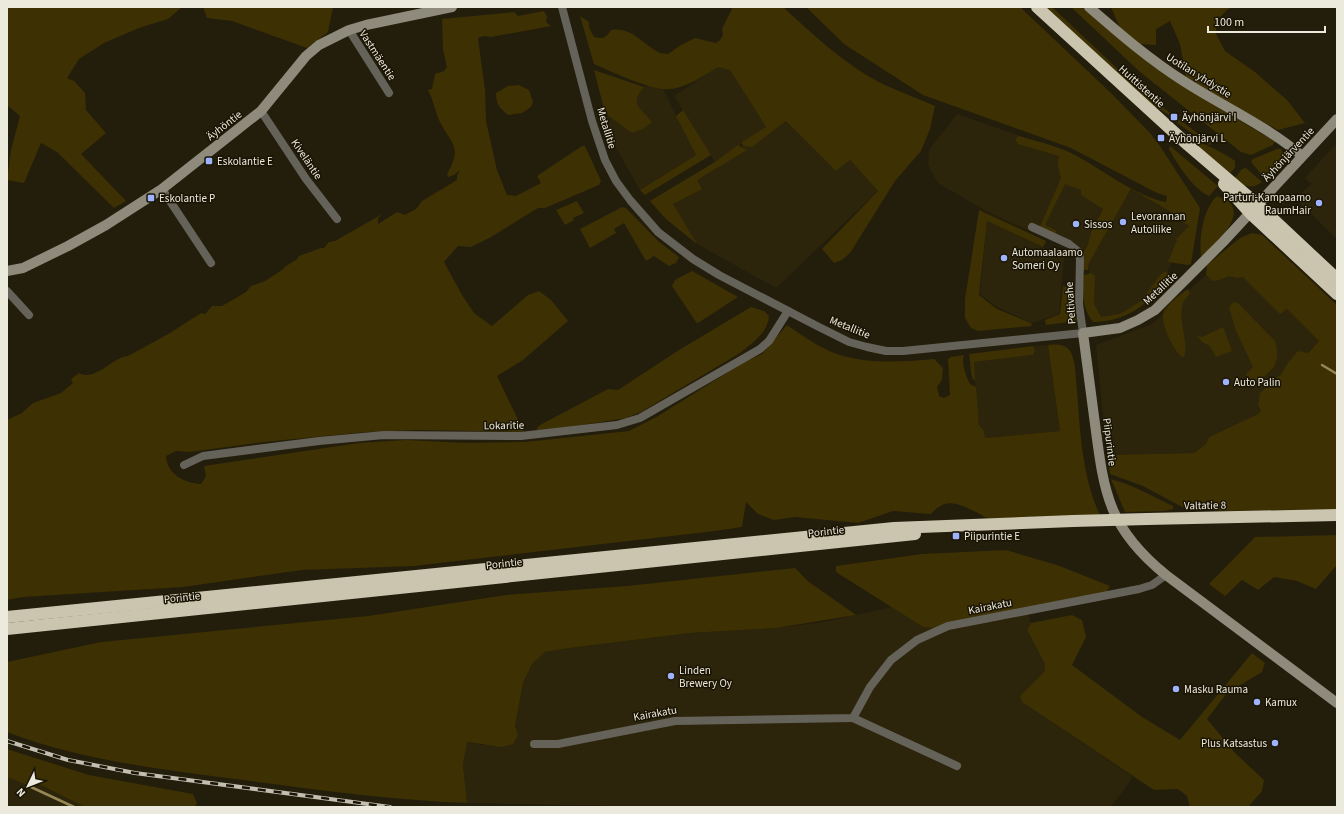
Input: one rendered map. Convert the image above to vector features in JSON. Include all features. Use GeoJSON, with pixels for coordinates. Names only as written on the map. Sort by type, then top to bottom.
{"type":"FeatureCollection","features":[{"type":"Feature","properties":{"kind":"highway","name":"Huittistentie"},"geometry":{"type":"LineString","coordinates":[[1037,7],[1188,145],[1254,208],[1337,294]]}},
{"type":"Feature","properties":{"kind":"highway","name":"Huittistentie"},"geometry":{"type":"LineString","coordinates":[[1254,208],[1337,279]]}},
{"type":"Feature","properties":{"kind":"highway","name":"Valtatie 8"},"geometry":{"type":"LineString","coordinates":[[1073,521],[1337,515]]}},
{"type":"Feature","properties":{"kind":"highway","name":"Porintie"},"geometry":{"type":"LineString","coordinates":[[7,617],[886,529],[1073,521]]}},
{"type":"Feature","properties":{"kind":"highway","name":"Porintie"},"geometry":{"type":"LineString","coordinates":[[7,629],[1003,524]]}},
{"type":"Feature","properties":{"kind":"main road","name":"Äyhöntie"},"geometry":{"type":"LineString","coordinates":[[7,271],[23,268],[68,246],[106,225],[162,189],[260,111],[306,56],[319,45],[349,30],[380,21],[452,7]]}},
{"type":"Feature","properties":{"kind":"main road","name":"Uotilan yhdystie"},"geometry":{"type":"LineString","coordinates":[[1089,7],[1147,56],[1185,82],[1286,142],[1302,156]]}},
{"type":"Feature","properties":{"kind":"main road","name":"Äyhönjärventie"},"geometry":{"type":"LineString","coordinates":[[1254,208],[1337,119]]}},
{"type":"Feature","properties":{"kind":"main road","name":"Metallitie"},"geometry":{"type":"LineString","coordinates":[[1083,333],[1120,328],[1152,312],[1223,242],[1254,208]]}},
{"type":"Feature","properties":{"kind":"main road","name":"Piipurintie"},"geometry":{"type":"LineString","coordinates":[[1083,333],[1102,475],[1111,506],[1125,533],[1135,546],[1166,575]]}},
{"type":"Feature","properties":{"kind":"main road"},"geometry":{"type":"LineString","coordinates":[[1166,575],[1337,703]]}},
{"type":"Feature","properties":{"kind":"street","name":"Metallitie"},"geometry":{"type":"LineString","coordinates":[[562,7],[600,146],[616,181],[630,200],[658,232],[683,252],[719,275],[849,342],[886,351],[944,348],[1083,333]]}},
{"type":"Feature","properties":{"kind":"street","name":"Vastmäentie"},"geometry":{"type":"LineString","coordinates":[[349,30],[389,93]]}},
{"type":"Feature","properties":{"kind":"street","name":"Kiveläntie"},"geometry":{"type":"LineString","coordinates":[[260,111],[306,179],[337,219]]}},
{"type":"Feature","properties":{"kind":"street"},"geometry":{"type":"LineString","coordinates":[[162,189],[211,263]]}},
{"type":"Feature","properties":{"kind":"street","name":"Peltivahe"},"geometry":{"type":"LineString","coordinates":[[1032,227],[1068,244],[1079,252],[1079,304],[1083,333]]}},
{"type":"Feature","properties":{"kind":"street"},"geometry":{"type":"LineString","coordinates":[[7,291],[29,315]]}},
{"type":"Feature","properties":{"kind":"street","name":"Lokaritie"},"geometry":{"type":"LineString","coordinates":[[184,465],[203,456],[319,441],[406,433],[495,437],[536,435],[624,423],[640,418],[760,349],[777,330],[788,311]]}},
{"type":"Feature","properties":{"kind":"street","name":"Kairakatu"},"geometry":{"type":"LineString","coordinates":[[853,718],[870,687],[890,660],[917,640],[948,626],[1139,589],[1152,585],[1166,575]]}},
{"type":"Feature","properties":{"kind":"street","name":"Kairakatu"},"geometry":{"type":"LineString","coordinates":[[534,744],[558,744],[675,721],[853,718],[957,766]]}},
{"type":"Feature","properties":{"kind":"shaded area"},"geometry":{"type":"Polygon","coordinates":[[[7,7],[182,7],[168,19],[139,28],[104,43],[79,59],[67,78],[74,81],[85,93],[86,110],[106,133],[81,154],[126,201],[114,208],[57,152],[41,143],[24,183],[7,180],[11,150],[20,116],[7,105],[7,7]]]}},
{"type":"Feature","properties":{"kind":"shaded area"},"geometry":{"type":"Polygon","coordinates":[[[203,7],[333,7],[328,32],[307,48],[232,21],[207,18],[203,7]]]}},
{"type":"Feature","properties":{"kind":"shaded area"},"geometry":{"type":"Polygon","coordinates":[[[733,7],[783,7],[832,50],[858,70],[887,86],[935,106],[930,129],[921,151],[895,181],[850,253],[842,260],[834,263],[822,249],[878,191],[850,160],[836,171],[786,121],[752,147],[743,146],[742,142],[766,127],[730,70],[718,67],[695,81],[670,89],[662,89],[643,84],[594,64],[580,16],[589,22],[589,27],[594,37],[604,37],[608,35],[611,30],[624,31],[635,36],[657,52],[668,54],[695,38],[716,43],[723,35],[722,29],[733,7]]]}},
{"type":"Feature","properties":{"kind":"shaded area"},"geometry":{"type":"Polygon","coordinates":[[[806,7],[1020,7],[1112,94],[1150,133],[1160,146],[1200,208],[1191,264],[1188,265],[1168,262],[1177,240],[1176,239],[1189,226],[1170,215],[1171,212],[1131,189],[1089,263],[1088,270],[1083,270],[1076,265],[1088,244],[1092,229],[1103,209],[1081,195],[1081,190],[1065,184],[1045,225],[1057,231],[1055,235],[1040,227],[1061,178],[1058,166],[1059,156],[1018,144],[1015,139],[1019,136],[1056,147],[1070,153],[1132,189],[1155,199],[1166,202],[1167,196],[1157,193],[1071,148],[923,95],[844,44],[806,7]]]}},
{"type":"Feature","properties":{"kind":"shaded area"},"geometry":{"type":"Polygon","coordinates":[[[1042,7],[1052,7],[1140,90],[1212,144],[1209,145],[1180,125],[1169,115],[1140,97],[1042,7]]]}},
{"type":"Feature","properties":{"kind":"shaded area"},"geometry":{"type":"Polygon","coordinates":[[[1071,7],[1083,7],[1127,46],[1199,96],[1275,141],[1273,145],[1251,155],[1241,152],[1140,72],[1071,7]]]}},
{"type":"Feature","properties":{"kind":"shaded area"},"geometry":{"type":"Polygon","coordinates":[[[1111,7],[1236,7],[1228,9],[1216,21],[1216,34],[1225,51],[1255,72],[1287,100],[1305,123],[1278,130],[1215,96],[1186,77],[1180,44],[1170,21],[1156,29],[1156,45],[1140,44],[1120,28],[1111,7]]]}},
{"type":"Feature","properties":{"kind":"shaded area"},"geometry":{"type":"Polygon","coordinates":[[[544,11],[547,17],[546,22],[551,26],[478,38],[485,90],[486,121],[497,170],[507,195],[516,196],[541,183],[537,176],[582,146],[585,146],[601,181],[599,185],[592,188],[545,208],[538,208],[491,237],[471,247],[458,246],[444,262],[462,295],[474,313],[492,326],[528,295],[539,291],[551,300],[568,321],[523,360],[497,376],[524,432],[419,430],[366,432],[264,442],[190,452],[176,451],[166,456],[167,462],[173,473],[188,482],[201,484],[206,476],[204,466],[359,443],[406,440],[467,443],[525,442],[629,431],[658,416],[746,361],[762,354],[787,325],[827,350],[839,355],[879,361],[934,359],[943,368],[942,380],[937,387],[939,396],[944,398],[950,395],[948,359],[951,357],[964,355],[963,362],[966,374],[970,384],[976,387],[979,425],[984,431],[985,438],[1060,431],[1048,345],[1060,345],[1068,348],[1072,355],[1075,367],[1084,462],[1093,498],[1100,515],[1003,520],[986,518],[963,506],[952,503],[942,505],[931,514],[893,511],[858,523],[795,517],[774,520],[758,514],[746,502],[742,527],[715,531],[414,566],[302,570],[183,587],[23,597],[7,600],[7,420],[22,413],[33,403],[61,393],[73,383],[71,379],[79,373],[85,375],[98,372],[116,360],[128,356],[170,333],[201,313],[205,314],[212,306],[222,306],[246,292],[251,286],[265,281],[282,270],[299,256],[324,248],[329,242],[335,241],[384,213],[378,218],[378,224],[397,212],[405,215],[416,209],[422,201],[457,180],[460,170],[454,175],[448,177],[447,174],[454,158],[454,147],[439,120],[428,90],[432,89],[435,74],[444,71],[447,67],[443,50],[442,19],[514,12],[518,16],[544,11]]]}},
{"type":"Feature","properties":{"kind":"shaded area"},"geometry":{"type":"Polygon","coordinates":[[[725,62],[766,127],[720,159],[786,121],[836,171],[850,160],[878,191],[776,288],[697,244],[666,219],[650,201],[715,162],[674,96],[725,62]]]}},
{"type":"Feature","properties":{"kind":"shaded area"},"geometry":{"type":"Polygon","coordinates":[[[594,70],[644,87],[637,98],[637,102],[640,109],[652,122],[643,129],[632,133],[605,113],[594,70]]]}},
{"type":"Feature","properties":{"kind":"shaded area"},"geometry":{"type":"Polygon","coordinates":[[[659,81],[696,155],[640,190],[616,148],[606,117],[644,87],[659,81]]]}},
{"type":"Feature","properties":{"kind":"shaded area"},"geometry":{"type":"Polygon","coordinates":[[[519,85],[529,90],[533,102],[531,107],[522,113],[508,115],[499,106],[496,93],[508,86],[519,85]]]}},
{"type":"Feature","properties":{"kind":"shaded area"},"geometry":{"type":"Polygon","coordinates":[[[683,110],[711,155],[645,195],[640,190],[696,155],[676,116],[683,110]]]}},
{"type":"Feature","properties":{"kind":"shaded area"},"geometry":{"type":"Polygon","coordinates":[[[957,114],[1075,155],[1106,202],[1092,229],[1088,244],[1083,251],[1037,227],[1034,233],[986,211],[938,183],[928,165],[929,150],[957,114]]]}},
{"type":"Feature","properties":{"kind":"shaded area"},"geometry":{"type":"Polygon","coordinates":[[[1184,134],[1235,161],[1235,168],[1228,175],[1184,134]]]}},
{"type":"Feature","properties":{"kind":"shaded area"},"geometry":{"type":"Polygon","coordinates":[[[1337,143],[1337,239],[1296,199],[1312,184],[1305,178],[1337,143]]]}},
{"type":"Feature","properties":{"kind":"shaded area"},"geometry":{"type":"Polygon","coordinates":[[[738,145],[747,150],[697,180],[702,189],[673,204],[697,244],[666,219],[650,201],[715,162],[738,145]]]}},
{"type":"Feature","properties":{"kind":"shaded area"},"geometry":{"type":"Polygon","coordinates":[[[1170,146],[1218,186],[1209,196],[1203,193],[1186,176],[1169,149],[1170,146]]]}},
{"type":"Feature","properties":{"kind":"shaded area"},"geometry":{"type":"Polygon","coordinates":[[[1277,149],[1281,149],[1285,157],[1284,161],[1267,177],[1261,174],[1251,162],[1253,159],[1277,149]]]}},
{"type":"Feature","properties":{"kind":"shaded area"},"geometry":{"type":"Polygon","coordinates":[[[1246,168],[1262,182],[1254,186],[1248,186],[1241,184],[1234,179],[1242,169],[1246,168]]]}},
{"type":"Feature","properties":{"kind":"shaded area"},"geometry":{"type":"Polygon","coordinates":[[[1131,189],[1171,212],[1170,215],[1189,226],[1167,273],[1140,303],[1119,316],[1098,319],[1091,313],[1089,263],[1131,189]]]}},
{"type":"Feature","properties":{"kind":"shaded area"},"geometry":{"type":"Polygon","coordinates":[[[1217,196],[1227,200],[1233,207],[1234,214],[1232,221],[1223,235],[1207,253],[1201,257],[1201,233],[1205,216],[1208,208],[1217,196]]]}},
{"type":"Feature","properties":{"kind":"shaded area"},"geometry":{"type":"Polygon","coordinates":[[[577,201],[584,213],[573,218],[574,220],[565,225],[556,210],[577,201]]]}},
{"type":"Feature","properties":{"kind":"shaded area"},"geometry":{"type":"Polygon","coordinates":[[[622,207],[626,208],[659,242],[679,257],[676,263],[669,266],[654,256],[646,261],[624,223],[614,229],[616,233],[590,248],[580,229],[622,207]]]}},
{"type":"Feature","properties":{"kind":"shaded area"},"geometry":{"type":"Polygon","coordinates":[[[979,210],[1046,241],[1043,247],[987,221],[979,295],[997,309],[1031,323],[1032,326],[978,331],[971,328],[965,318],[965,299],[979,210]]]}},
{"type":"Feature","properties":{"kind":"shaded area"},"geometry":{"type":"Polygon","coordinates":[[[987,221],[1064,257],[1059,314],[1032,323],[997,307],[980,294],[987,221]]]}},
{"type":"Feature","properties":{"kind":"shaded area"},"geometry":{"type":"Polygon","coordinates":[[[1252,233],[1262,235],[1337,305],[1337,509],[1221,511],[1182,507],[1143,486],[1110,474],[1107,455],[1194,453],[1206,444],[1209,437],[1258,414],[1261,410],[1258,405],[1260,393],[1282,373],[1287,364],[1298,351],[1308,353],[1319,341],[1287,309],[1280,314],[1243,277],[1237,278],[1229,276],[1212,281],[1206,275],[1207,265],[1240,238],[1252,233]]]}},
{"type":"Feature","properties":{"kind":"shaded area"},"geometry":{"type":"Polygon","coordinates":[[[1238,266],[1285,311],[1287,309],[1319,341],[1308,352],[1310,353],[1298,352],[1287,364],[1282,373],[1260,393],[1261,410],[1258,414],[1209,437],[1206,444],[1194,453],[1107,455],[1096,345],[1152,324],[1206,275],[1208,278],[1238,266]]]}},
{"type":"Feature","properties":{"kind":"shaded area"},"geometry":{"type":"Polygon","coordinates":[[[692,271],[738,297],[698,323],[696,322],[672,286],[675,280],[692,271]]]}},
{"type":"Feature","properties":{"kind":"shaded area"},"geometry":{"type":"Polygon","coordinates":[[[1166,271],[1171,277],[1169,280],[1136,310],[1117,319],[1106,321],[1093,322],[1089,317],[1084,300],[1084,275],[1091,273],[1095,276],[1094,304],[1101,317],[1120,314],[1141,301],[1160,275],[1166,271]]]}},
{"type":"Feature","properties":{"kind":"shaded area"},"geometry":{"type":"Polygon","coordinates":[[[1063,286],[1071,288],[1077,321],[1046,325],[1045,320],[1060,314],[1063,286]]]}},
{"type":"Feature","properties":{"kind":"shaded area"},"geometry":{"type":"Polygon","coordinates":[[[1188,289],[1190,293],[1183,302],[1181,312],[1185,346],[1184,357],[1182,357],[1168,336],[1163,322],[1163,316],[1164,311],[1169,305],[1188,289]]]}},
{"type":"Feature","properties":{"kind":"shaded area"},"geometry":{"type":"Polygon","coordinates":[[[1234,302],[1238,303],[1275,341],[1277,350],[1276,362],[1273,368],[1251,385],[1246,374],[1253,367],[1235,328],[1229,307],[1234,302]]]}},
{"type":"Feature","properties":{"kind":"shaded area"},"geometry":{"type":"Polygon","coordinates":[[[751,307],[764,311],[769,316],[766,328],[759,337],[740,353],[641,412],[626,418],[537,432],[537,428],[540,425],[608,389],[618,390],[679,350],[751,307]]]}},
{"type":"Feature","properties":{"kind":"shaded area"},"geometry":{"type":"Polygon","coordinates":[[[1223,327],[1232,351],[1216,357],[1210,346],[1202,342],[1197,336],[1202,337],[1223,327]]]}},
{"type":"Feature","properties":{"kind":"shaded area"},"geometry":{"type":"Polygon","coordinates":[[[1048,345],[1060,431],[985,438],[984,431],[979,425],[973,362],[1033,355],[1035,351],[1033,346],[1048,345]]]}},
{"type":"Feature","properties":{"kind":"shaded area"},"geometry":{"type":"Polygon","coordinates":[[[1033,346],[1035,351],[1033,355],[974,362],[975,381],[972,378],[969,354],[1033,346]]]}},
{"type":"Feature","properties":{"kind":"shaded area"},"geometry":{"type":"Polygon","coordinates":[[[1111,479],[1127,484],[1173,506],[1173,509],[1164,511],[1125,512],[1111,479]]]}},
{"type":"Feature","properties":{"kind":"shaded area"},"geometry":{"type":"Polygon","coordinates":[[[1337,535],[1337,565],[1316,589],[1297,581],[1274,577],[1258,590],[1242,580],[1225,596],[1209,584],[1255,537],[1337,535]]]}},
{"type":"Feature","properties":{"kind":"shaded area"},"geometry":{"type":"Polygon","coordinates":[[[1006,550],[1057,565],[1110,586],[1106,593],[968,618],[934,628],[923,627],[836,572],[836,566],[922,554],[1006,550]]]}},
{"type":"Feature","properties":{"kind":"shaded area"},"geometry":{"type":"Polygon","coordinates":[[[795,568],[809,582],[856,615],[776,628],[690,633],[545,652],[532,664],[523,683],[515,726],[518,734],[513,744],[502,747],[467,742],[463,765],[467,803],[438,802],[351,794],[148,767],[91,757],[35,742],[7,732],[7,662],[101,642],[368,616],[506,595],[627,586],[795,568]]]}},
{"type":"Feature","properties":{"kind":"shaded area"},"geometry":{"type":"Polygon","coordinates":[[[892,607],[923,627],[934,628],[968,618],[1026,607],[1031,623],[1027,630],[1045,664],[1045,671],[1020,696],[1022,702],[1133,777],[1111,807],[686,807],[467,803],[463,765],[467,742],[482,745],[518,734],[515,726],[523,683],[532,664],[545,652],[690,633],[776,628],[824,622],[892,607]]]}},
{"type":"Feature","properties":{"kind":"shaded area"},"geometry":{"type":"Polygon","coordinates":[[[1072,615],[1082,620],[1086,637],[1072,665],[1142,717],[1180,740],[1252,653],[1265,663],[1262,672],[1227,693],[1207,719],[1235,753],[1264,780],[1262,791],[1248,807],[1190,807],[1187,796],[1178,789],[1154,790],[1022,702],[1020,696],[1045,671],[1045,664],[1027,630],[1031,623],[1072,615]]]}},
{"type":"Feature","properties":{"kind":"shaded area"},"geometry":{"type":"Polygon","coordinates":[[[7,749],[89,775],[193,794],[197,803],[195,807],[85,807],[37,783],[29,786],[7,777],[7,749]]]}},
{"type":"Feature","properties":{"kind":"shaded area"},"geometry":{"type":"Polygon","coordinates":[[[7,777],[29,786],[37,783],[85,807],[7,807],[7,777]]]}},
{"type":"Feature","properties":{"kind":"waterway"},"geometry":{"type":"LineString","coordinates":[[1322,365],[1337,374]]}},
{"type":"Feature","properties":{"kind":"waterway"},"geometry":{"type":"LineString","coordinates":[[31,787],[74,807]]}},
{"type":"Feature","properties":{"kind":"railway"},"geometry":{"type":"LineString","coordinates":[[7,741],[68,760],[135,773],[390,807]]}},
{"type":"Feature","properties":{"kind":"place","name":"Äyhönjärvi I"},"geometry":{"type":"Point","coordinates":[1174,117]}},
{"type":"Feature","properties":{"kind":"place","name":"Äyhönjärvi L"},"geometry":{"type":"Point","coordinates":[1161,138]}},
{"type":"Feature","properties":{"kind":"place","name":"Eskolantie E"},"geometry":{"type":"Point","coordinates":[209,161]}},
{"type":"Feature","properties":{"kind":"place","name":"Eskolantie P"},"geometry":{"type":"Point","coordinates":[151,198]}},
{"type":"Feature","properties":{"kind":"place","name":"Parturi-Kampaamo RaumHair"},"geometry":{"type":"Point","coordinates":[1319,203]}},
{"type":"Feature","properties":{"kind":"place","name":"Levorannan Autoliike"},"geometry":{"type":"Point","coordinates":[1123,222]}},
{"type":"Feature","properties":{"kind":"place","name":"Sissos"},"geometry":{"type":"Point","coordinates":[1076,224]}},
{"type":"Feature","properties":{"kind":"place","name":"Automaalaamo Someri Oy"},"geometry":{"type":"Point","coordinates":[1004,258]}},
{"type":"Feature","properties":{"kind":"place","name":"Auto Palin"},"geometry":{"type":"Point","coordinates":[1226,382]}},
{"type":"Feature","properties":{"kind":"place","name":"Piipurintie E"},"geometry":{"type":"Point","coordinates":[956,536]}},
{"type":"Feature","properties":{"kind":"place","name":"Linden Brewery Oy"},"geometry":{"type":"Point","coordinates":[671,676]}},
{"type":"Feature","properties":{"kind":"place","name":"Masku Rauma"},"geometry":{"type":"Point","coordinates":[1176,689]}},
{"type":"Feature","properties":{"kind":"place","name":"Kamux"},"geometry":{"type":"Point","coordinates":[1257,702]}},
{"type":"Feature","properties":{"kind":"place","name":"Plus Katsastus"},"geometry":{"type":"Point","coordinates":[1275,743]}}]}
